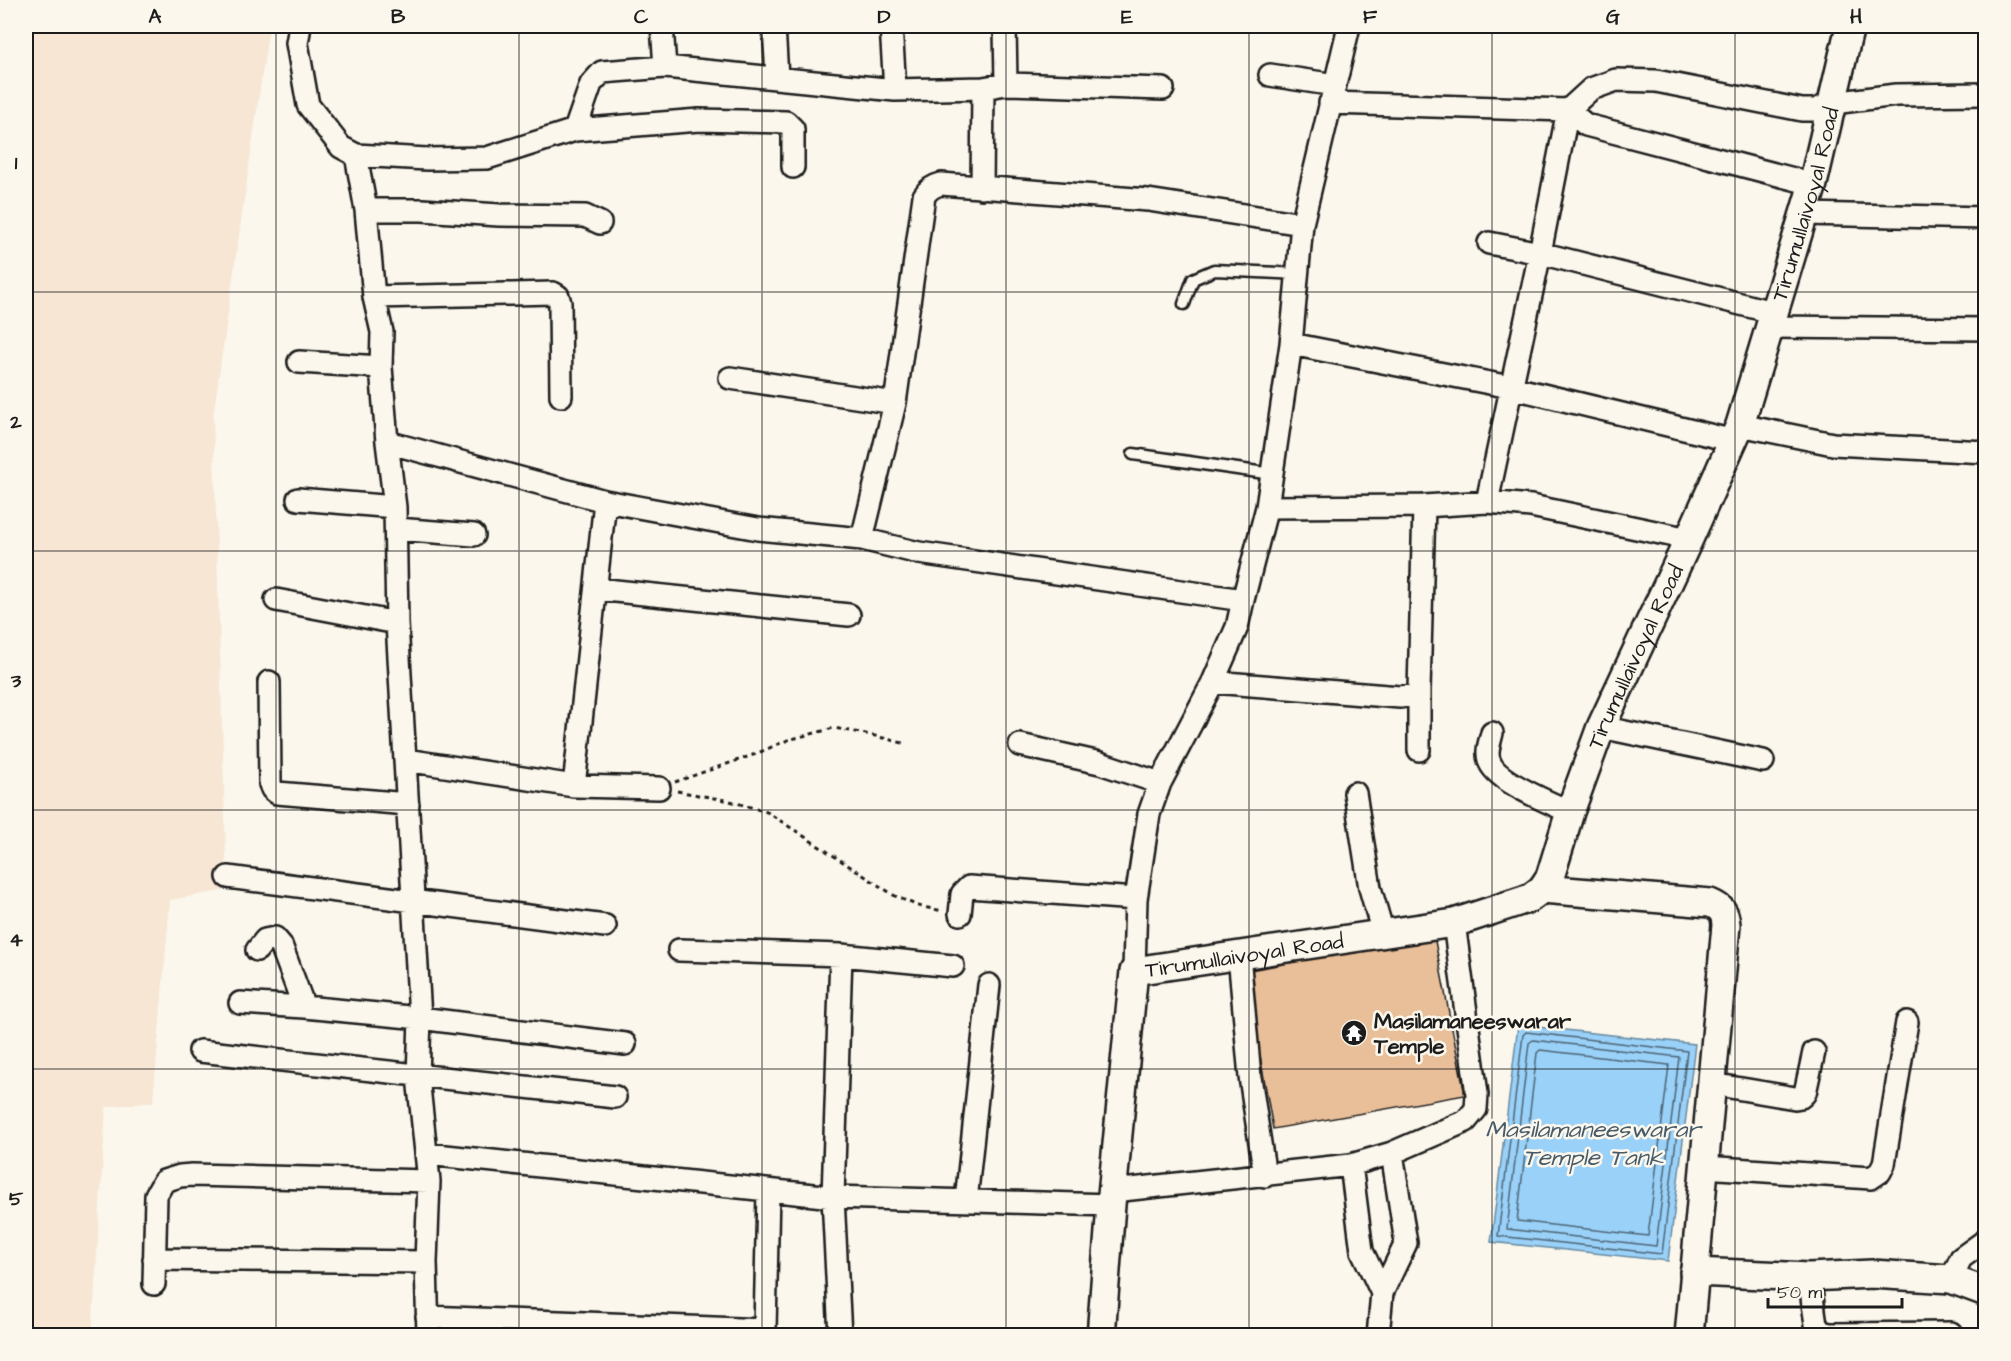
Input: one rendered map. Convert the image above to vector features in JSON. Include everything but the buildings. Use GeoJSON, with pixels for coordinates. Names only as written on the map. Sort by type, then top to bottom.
{"type":"FeatureCollection","features":[{"type":"Feature","properties":{"kind":"street"},"geometry":{"type":"LineString","coordinates":[[300,26],[297,43],[308,105],[341,147],[356,155],[427,159],[487,158],[575,130],[699,120],[786,123],[793,129],[793,167]]}},
{"type":"Feature","properties":{"kind":"street"},"geometry":{"type":"LineString","coordinates":[[662,26],[665,67]]}},
{"type":"Feature","properties":{"kind":"street"},"geometry":{"type":"LineString","coordinates":[[774,26],[777,77]]}},
{"type":"Feature","properties":{"kind":"street"},"geometry":{"type":"LineString","coordinates":[[891,26],[895,90]]}},
{"type":"Feature","properties":{"kind":"street"},"geometry":{"type":"LineString","coordinates":[[1005,26],[1006,84]]}},
{"type":"Feature","properties":{"kind":"street"},"geometry":{"type":"LineString","coordinates":[[1101,1335],[1134,971],[1136,898],[1149,814],[1160,783],[1213,682],[1237,627],[1244,600],[1267,507],[1291,344],[1302,224],[1349,26]]}},
{"type":"Feature","properties":{"kind":"street","name":"Tirumullaivoyal Road"},"geometry":{"type":"LineString","coordinates":[[1134,971],[1454,923],[1530,898],[1542,889],[1550,877],[1570,812],[1601,727],[1737,433],[1774,320],[1813,184],[1850,26]]}},
{"type":"Feature","properties":{"kind":"street"},"geometry":{"type":"LineString","coordinates":[[575,130],[591,84],[602,72],[665,67],[895,90],[983,88],[1006,84],[1163,89]]}},
{"type":"Feature","properties":{"kind":"street"},"geometry":{"type":"LineString","coordinates":[[1270,75],[1332,94],[1568,110],[1586,125],[1813,184]]}},
{"type":"Feature","properties":{"kind":"street"},"geometry":{"type":"LineString","coordinates":[[1487,502],[1568,110],[1591,89],[1616,80],[1656,81],[1802,110],[1815,110],[1833,103],[1896,95],[1986,94]]}},
{"type":"Feature","properties":{"kind":"street"},"geometry":{"type":"LineString","coordinates":[[982,188],[983,88]]}},
{"type":"Feature","properties":{"kind":"street"},"geometry":{"type":"LineString","coordinates":[[356,155],[366,210],[374,297],[382,332],[381,367],[395,507],[397,623],[415,901],[420,1018],[418,1077],[429,1181],[426,1262],[428,1326],[765,1330],[768,1191]]}},
{"type":"Feature","properties":{"kind":"street"},"geometry":{"type":"LineString","coordinates":[[862,539],[895,403],[924,196],[928,190],[941,184],[1148,200],[1302,224]]}},
{"type":"Feature","properties":{"kind":"street"},"geometry":{"type":"LineString","coordinates":[[366,210],[585,216],[600,223]]}},
{"type":"Feature","properties":{"kind":"street"},"geometry":{"type":"LineString","coordinates":[[1804,214],[1986,218]]}},
{"type":"Feature","properties":{"kind":"street"},"geometry":{"type":"LineString","coordinates":[[1489,243],[1540,253],[1774,320],[1986,329]]}},
{"type":"Feature","properties":{"kind":"street"},"geometry":{"type":"LineString","coordinates":[[374,297],[553,292],[558,296],[560,303],[561,396]]}},
{"type":"Feature","properties":{"kind":"street"},"geometry":{"type":"LineString","coordinates":[[1291,344],[1737,433],[1833,444],[1986,452]]}},
{"type":"Feature","properties":{"kind":"street"},"geometry":{"type":"LineString","coordinates":[[299,362],[381,367]]}},
{"type":"Feature","properties":{"kind":"street"},"geometry":{"type":"LineString","coordinates":[[730,378],[895,403]]}},
{"type":"Feature","properties":{"kind":"street"},"geometry":{"type":"LineString","coordinates":[[387,442],[605,501],[758,529],[862,539],[919,553],[1244,600]]}},
{"type":"Feature","properties":{"kind":"street"},"geometry":{"type":"LineString","coordinates":[[298,499],[395,507]]}},
{"type":"Feature","properties":{"kind":"street"},"geometry":{"type":"LineString","coordinates":[[574,786],[605,501]]}},
{"type":"Feature","properties":{"kind":"street"},"geometry":{"type":"LineString","coordinates":[[1267,507],[1424,506],[1487,502],[1531,506],[1689,539]]}},
{"type":"Feature","properties":{"kind":"street"},"geometry":{"type":"LineString","coordinates":[[1419,750],[1424,506]]}},
{"type":"Feature","properties":{"kind":"street"},"geometry":{"type":"LineString","coordinates":[[396,529],[474,535]]}},
{"type":"Feature","properties":{"kind":"street"},"geometry":{"type":"LineString","coordinates":[[596,589],[849,615]]}},
{"type":"Feature","properties":{"kind":"street"},"geometry":{"type":"LineString","coordinates":[[276,600],[397,623]]}},
{"type":"Feature","properties":{"kind":"street"},"geometry":{"type":"LineString","coordinates":[[269,682],[270,784],[272,789],[277,793],[408,804]]}},
{"type":"Feature","properties":{"kind":"street"},"geometry":{"type":"LineString","coordinates":[[1213,682],[1400,697],[1414,695],[1419,690]]}},
{"type":"Feature","properties":{"kind":"street"},"geometry":{"type":"LineString","coordinates":[[1601,727],[1763,761]]}},
{"type":"Feature","properties":{"kind":"street"},"geometry":{"type":"LineString","coordinates":[[1492,733],[1488,749],[1489,763],[1503,777],[1524,790],[1570,812]]}},
{"type":"Feature","properties":{"kind":"street"},"geometry":{"type":"LineString","coordinates":[[1020,745],[1100,763],[1160,783]]}},
{"type":"Feature","properties":{"kind":"street"},"geometry":{"type":"LineString","coordinates":[[406,760],[574,786],[659,788]]}},
{"type":"Feature","properties":{"kind":"street"},"geometry":{"type":"LineString","coordinates":[[1355,793],[1370,888],[1383,933]]}},
{"type":"Feature","properties":{"kind":"street"},"geometry":{"type":"LineString","coordinates":[[228,877],[605,926]]}},
{"type":"Feature","properties":{"kind":"street"},"geometry":{"type":"LineString","coordinates":[[960,914],[962,894],[969,887],[1136,898]]}},
{"type":"Feature","properties":{"kind":"street"},"geometry":{"type":"LineString","coordinates":[[1542,889],[1710,903],[1721,907],[1725,913],[1726,925],[1689,1335]]}},
{"type":"Feature","properties":{"kind":"street"},"geometry":{"type":"LineString","coordinates":[[427,1154],[833,1197],[966,1201],[1112,1198],[1351,1165],[1392,1153],[1466,1121],[1476,1109],[1478,1094],[1454,923]]}},
{"type":"Feature","properties":{"kind":"street"},"geometry":{"type":"LineString","coordinates":[[257,950],[265,940],[275,938],[281,945],[304,1007]]}},
{"type":"Feature","properties":{"kind":"street"},"geometry":{"type":"LineString","coordinates":[[679,950],[841,955],[953,966]]}},
{"type":"Feature","properties":{"kind":"street"},"geometry":{"type":"LineString","coordinates":[[840,1335],[833,1197],[841,955]]}},
{"type":"Feature","properties":{"kind":"street"},"geometry":{"type":"LineString","coordinates":[[1239,955],[1250,1077],[1265,1176]]}},
{"type":"Feature","properties":{"kind":"street"},"geometry":{"type":"LineString","coordinates":[[966,1201],[989,985]]}},
{"type":"Feature","properties":{"kind":"street"},"geometry":{"type":"LineString","coordinates":[[240,1003],[420,1018],[625,1044]]}},
{"type":"Feature","properties":{"kind":"street"},"geometry":{"type":"LineString","coordinates":[[1704,1167],[1871,1178],[1880,1172],[1884,1164],[1907,1022]]}},
{"type":"Feature","properties":{"kind":"street"},"geometry":{"type":"LineString","coordinates":[[200,1051],[418,1077],[615,1097]]}},
{"type":"Feature","properties":{"kind":"street"},"geometry":{"type":"LineString","coordinates":[[1712,1084],[1795,1098],[1801,1097],[1805,1093],[1814,1052]]}},
{"type":"Feature","properties":{"kind":"street"},"geometry":{"type":"LineString","coordinates":[[1378,1335],[1382,1293],[1406,1243],[1392,1153]]}},
{"type":"Feature","properties":{"kind":"street"},"geometry":{"type":"LineString","coordinates":[[1351,1165],[1362,1251],[1382,1293]]}},
{"type":"Feature","properties":{"kind":"street"},"geometry":{"type":"LineString","coordinates":[[154,1284],[156,1195],[164,1181],[180,1176],[429,1181]]}},
{"type":"Feature","properties":{"kind":"street"},"geometry":{"type":"LineString","coordinates":[[1952,1279],[1961,1258],[1986,1240]]}},
{"type":"Feature","properties":{"kind":"street"},"geometry":{"type":"LineString","coordinates":[[154,1259],[426,1262]]}},
{"type":"Feature","properties":{"kind":"street"},"geometry":{"type":"LineString","coordinates":[[1694,1272],[1809,1277],[1872,1274],[1952,1279],[1986,1292]]}},
{"type":"Feature","properties":{"kind":"street"},"geometry":{"type":"LineString","coordinates":[[1809,1277],[1816,1324],[1821,1332],[1830,1334],[1952,1333]]}},
{"type":"Feature","properties":{"kind":"lane"},"geometry":{"type":"LineString","coordinates":[[1184,304],[1193,279],[1214,270],[1299,274]]}},
{"type":"Feature","properties":{"kind":"lane"},"geometry":{"type":"LineString","coordinates":[[1132,454],[1272,474]]}},
{"type":"Feature","properties":{"kind":"path"},"geometry":{"type":"LineString","coordinates":[[659,788],[753,755],[788,740],[834,729],[907,744]]}},
{"type":"Feature","properties":{"kind":"path"},"geometry":{"type":"LineString","coordinates":[[659,788],[730,801],[767,813],[894,897],[918,906],[960,914]]}},
{"type":"Feature","properties":{"kind":"shaded area"},"geometry":{"type":"Polygon","coordinates":[[[26,26],[269,26],[213,417],[227,890],[170,900],[153,1102],[106,1107],[92,1335],[26,1335],[26,26]]]}},
{"type":"Feature","properties":{"kind":"water","name":"Masilamaneeswarar Temple Tank"},"geometry":{"type":"Polygon","coordinates":[[[1518,1025],[1695,1044],[1668,1261],[1491,1242],[1518,1025]]]}},
{"type":"Feature","properties":{"kind":"place","name":"Masilamaneeswarar Temple"},"geometry":{"type":"Point","coordinates":[1354,1033]}}]}
